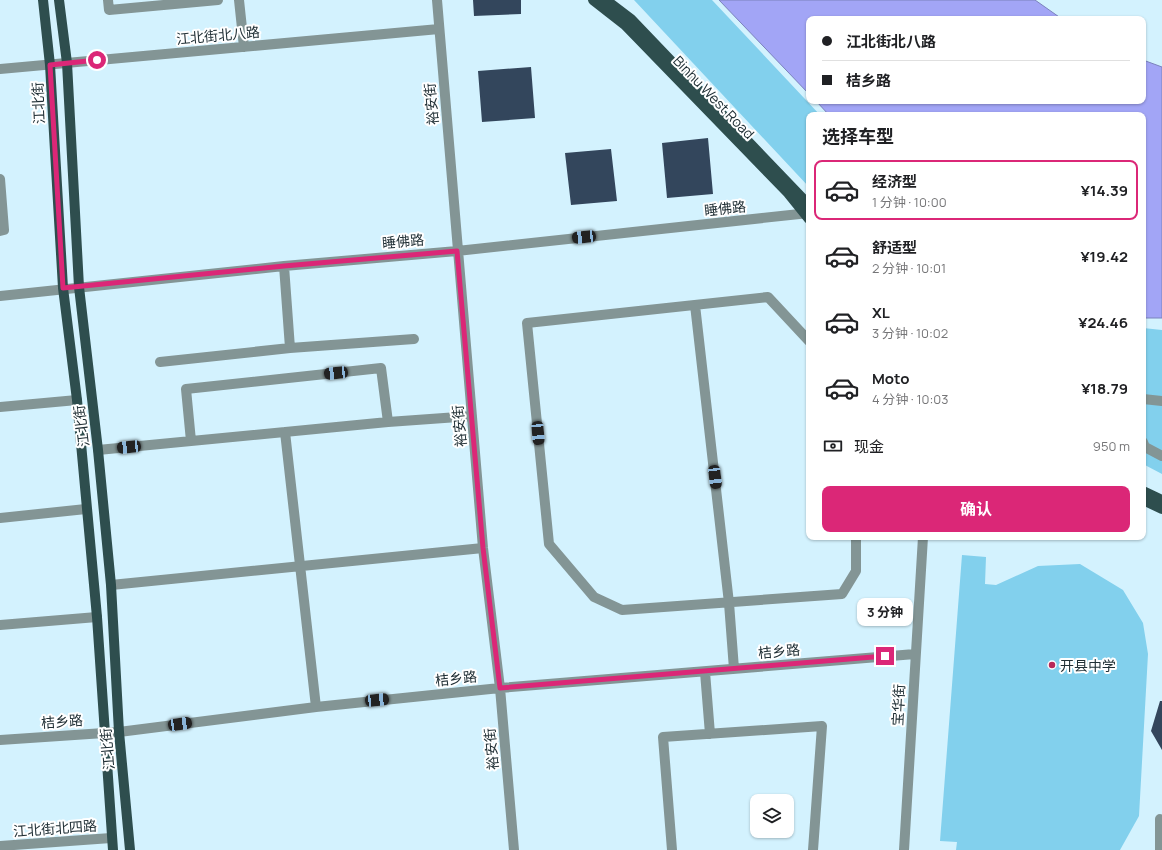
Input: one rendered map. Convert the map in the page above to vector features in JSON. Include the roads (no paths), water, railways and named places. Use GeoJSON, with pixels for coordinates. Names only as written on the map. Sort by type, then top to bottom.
{"type":"FeatureCollection","features":[{"type":"Feature","properties":{"kind":"main road","name":"江北街"},"geometry":{"type":"LineString","coordinates":[[43,0],[50,65],[63,288],[77,400],[97,617],[113,850]]}},
{"type":"Feature","properties":{"kind":"main road","name":"江北街"},"geometry":{"type":"LineString","coordinates":[[59,0],[67,63],[79,287],[98,450],[111,585],[119,732],[130,850]]}},
{"type":"Feature","properties":{"kind":"main road","name":"Binhu West Road"},"geometry":{"type":"LineString","coordinates":[[593,0],[625,25],[806,211]]}},
{"type":"Feature","properties":{"kind":"main road","name":"Binhu West Road"},"geometry":{"type":"LineString","coordinates":[[606,0],[631,18],[806,211]]}},
{"type":"Feature","properties":{"kind":"main road"},"geometry":{"type":"LineString","coordinates":[[1146,492],[1162,500]]}},
{"type":"Feature","properties":{"kind":"main road"},"geometry":{"type":"LineString","coordinates":[[1146,501],[1162,509]]}},
{"type":"Feature","properties":{"kind":"street"},"geometry":{"type":"LineString","coordinates":[[108,0],[109,10],[218,0]]}},
{"type":"Feature","properties":{"kind":"street"},"geometry":{"type":"LineString","coordinates":[[239,0],[244,46]]}},
{"type":"Feature","properties":{"kind":"street","name":"裕安街"},"geometry":{"type":"LineString","coordinates":[[437,0],[483,548],[500,688],[514,850]]}},
{"type":"Feature","properties":{"kind":"street","name":"江北街北八路"},"geometry":{"type":"LineString","coordinates":[[0,69],[439,28]]}},
{"type":"Feature","properties":{"kind":"street"},"geometry":{"type":"LineString","coordinates":[[0,179],[4,230],[0,231]]}},
{"type":"Feature","properties":{"kind":"street","name":"睡佛路"},"geometry":{"type":"LineString","coordinates":[[0,296],[63,288],[284,266],[457,251],[806,213]]}},
{"type":"Feature","properties":{"kind":"street"},"geometry":{"type":"LineString","coordinates":[[284,266],[290,348]]}},
{"type":"Feature","properties":{"kind":"street"},"geometry":{"type":"LineString","coordinates":[[806,338],[768,297],[527,323],[548,544],[594,597],[622,610],[842,594],[856,571],[856,540]]}},
{"type":"Feature","properties":{"kind":"street"},"geometry":{"type":"LineString","coordinates":[[695,305],[729,603],[734,669]]}},
{"type":"Feature","properties":{"kind":"street"},"geometry":{"type":"LineString","coordinates":[[160,362],[290,348],[414,339]]}},
{"type":"Feature","properties":{"kind":"street"},"geometry":{"type":"LineString","coordinates":[[191,441],[186,389],[381,368],[388,422]]}},
{"type":"Feature","properties":{"kind":"street"},"geometry":{"type":"LineString","coordinates":[[1146,399],[1162,401]]}},
{"type":"Feature","properties":{"kind":"street"},"geometry":{"type":"LineString","coordinates":[[0,407],[77,400]]}},
{"type":"Feature","properties":{"kind":"street"},"geometry":{"type":"LineString","coordinates":[[98,450],[388,422],[472,416]]}},
{"type":"Feature","properties":{"kind":"street"},"geometry":{"type":"LineString","coordinates":[[285,432],[316,707]]}},
{"type":"Feature","properties":{"kind":"street"},"geometry":{"type":"LineString","coordinates":[[1146,448],[1162,456]]}},
{"type":"Feature","properties":{"kind":"street"},"geometry":{"type":"LineString","coordinates":[[0,518],[86,509]]}},
{"type":"Feature","properties":{"kind":"street","name":"宝华街"},"geometry":{"type":"LineString","coordinates":[[904,850],[923,540]]}},
{"type":"Feature","properties":{"kind":"street"},"geometry":{"type":"LineString","coordinates":[[111,585],[483,548]]}},
{"type":"Feature","properties":{"kind":"street"},"geometry":{"type":"LineString","coordinates":[[0,625],[97,617]]}},
{"type":"Feature","properties":{"kind":"street","name":"桔乡路"},"geometry":{"type":"LineString","coordinates":[[0,740],[119,732],[316,707],[500,688],[915,654]]}},
{"type":"Feature","properties":{"kind":"street"},"geometry":{"type":"LineString","coordinates":[[706,672],[710,734]]}},
{"type":"Feature","properties":{"kind":"street"},"geometry":{"type":"LineString","coordinates":[[672,850],[663,737],[822,726],[813,850]]}},
{"type":"Feature","properties":{"kind":"street"},"geometry":{"type":"LineString","coordinates":[[1160,819],[1160,850]]}},
{"type":"Feature","properties":{"kind":"street","name":"江北街北四路"},"geometry":{"type":"LineString","coordinates":[[0,846],[112,838]]}},
{"type":"Feature","properties":{"kind":"place","name":"开县中学"},"geometry":{"type":"Point","coordinates":[1052,665]}}]}
